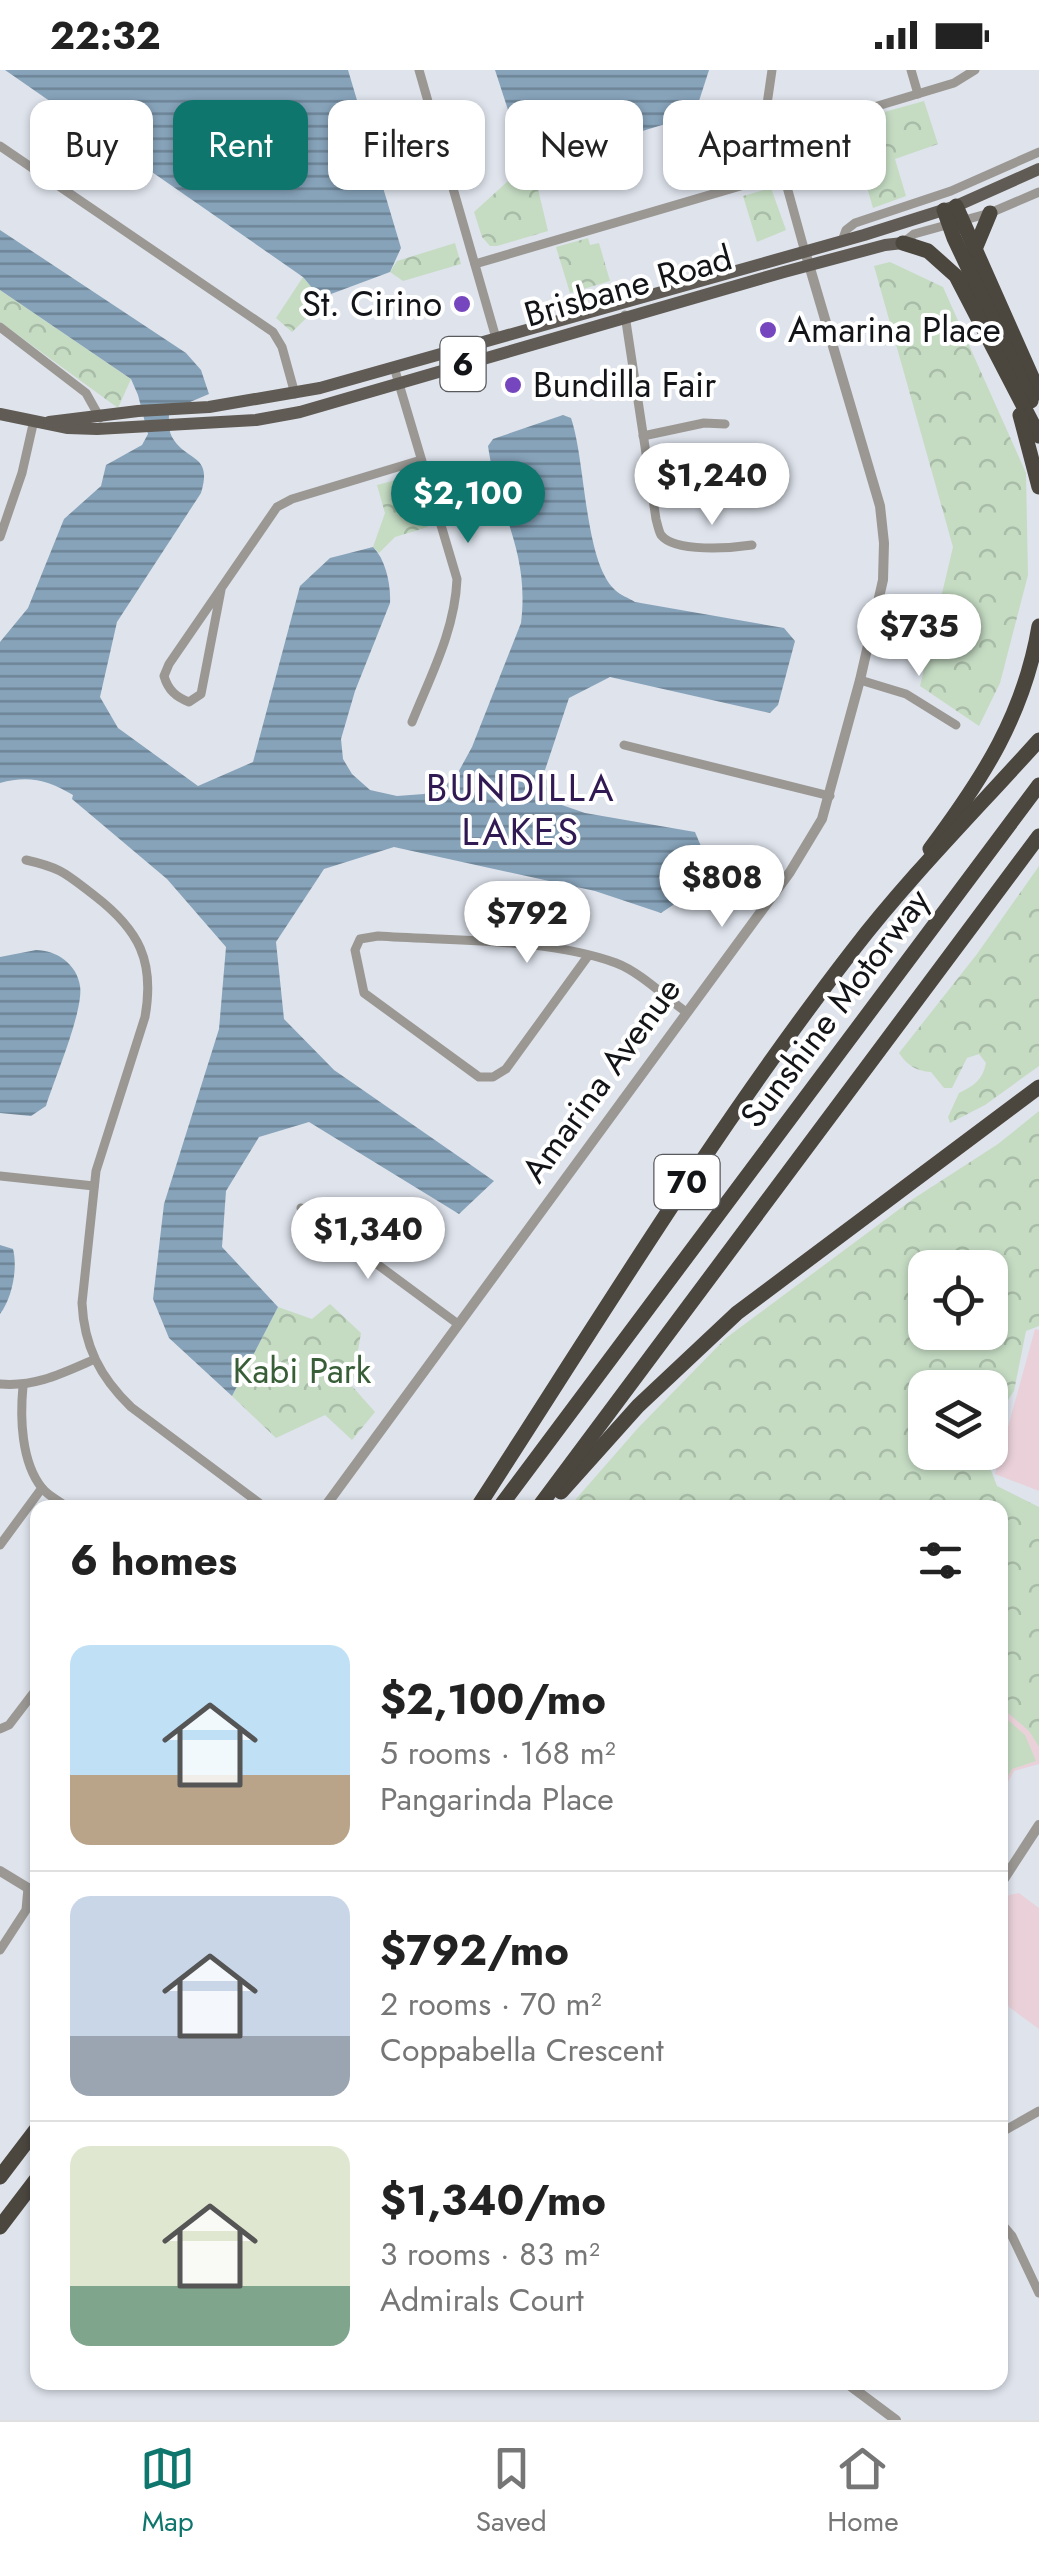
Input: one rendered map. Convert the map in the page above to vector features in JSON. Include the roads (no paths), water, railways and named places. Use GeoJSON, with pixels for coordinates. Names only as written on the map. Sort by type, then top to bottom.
{"type":"FeatureCollection","features":[{"type":"Feature","properties":{"kind":"highway"},"geometry":{"type":"LineString","coordinates":[[975,249],[990,212]]}},
{"type":"Feature","properties":{"kind":"highway"},"geometry":{"type":"LineString","coordinates":[[953,215],[975,249],[1039,392]]}},
{"type":"Feature","properties":{"kind":"highway"},"geometry":{"type":"LineString","coordinates":[[953,215],[1039,418]]}},
{"type":"Feature","properties":{"kind":"highway"},"geometry":{"type":"LineString","coordinates":[[902,243],[928,250],[956,276],[1039,436]]}},
{"type":"Feature","properties":{"kind":"highway"},"geometry":{"type":"LineString","coordinates":[[1012,387],[1039,487]]}},
{"type":"Feature","properties":{"kind":"highway"},"geometry":{"type":"LineString","coordinates":[[920,872],[926,854],[978,782],[1008,728],[1028,674],[1039,626]]}},
{"type":"Feature","properties":{"kind":"highway","name":"70"},"geometry":{"type":"LineString","coordinates":[[482,1500],[743,1098],[856,946],[1039,740]]}},
{"type":"Feature","properties":{"kind":"highway","name":"Sunshine Motorway"},"geometry":{"type":"LineString","coordinates":[[506,1500],[1039,785]]}},
{"type":"Feature","properties":{"kind":"highway","name":"Sunshine Motorway"},"geometry":{"type":"LineString","coordinates":[[547,1500],[1039,836]]}},
{"type":"Feature","properties":{"kind":"highway"},"geometry":{"type":"LineString","coordinates":[[555,1500],[638,1406],[738,1313],[1039,1087]]}},
{"type":"Feature","properties":{"kind":"highway"},"geometry":{"type":"LineString","coordinates":[[0,2177],[30,2137]]}},
{"type":"Feature","properties":{"kind":"highway"},"geometry":{"type":"LineString","coordinates":[[0,2227],[30,2188]]}},
{"type":"Feature","properties":{"kind":"main road","name":"Brisbane Road"},"geometry":{"type":"LineString","coordinates":[[41,421],[140,418],[174,423],[256,420],[300,412],[626,317],[807,259],[842,241],[953,215],[1010,175],[1039,169]]}},
{"type":"Feature","properties":{"kind":"main road","name":"Brisbane Road"},"geometry":{"type":"LineString","coordinates":[[0,414],[68,428],[112,428],[178,408],[295,394],[621,302],[807,259],[902,243]]}},
{"type":"Feature","properties":{"kind":"main road"},"geometry":{"type":"LineString","coordinates":[[295,394],[300,412]]}},
{"type":"Feature","properties":{"kind":"street"},"geometry":{"type":"LineString","coordinates":[[419,70],[496,338]]}},
{"type":"Feature","properties":{"kind":"street"},"geometry":{"type":"LineString","coordinates":[[768,100],[772,70]]}},
{"type":"Feature","properties":{"kind":"street"},"geometry":{"type":"LineString","coordinates":[[911,70],[918,94]]}},
{"type":"Feature","properties":{"kind":"street"},"geometry":{"type":"LineString","coordinates":[[886,104],[954,83],[975,70]]}},
{"type":"Feature","properties":{"kind":"street"},"geometry":{"type":"LineString","coordinates":[[0,146],[274,332],[295,394]]}},
{"type":"Feature","properties":{"kind":"street","name":"Brisbane Road"},"geometry":{"type":"LineString","coordinates":[[842,241],[846,230],[855,223],[1010,175],[1039,152]]}},
{"type":"Feature","properties":{"kind":"street"},"geometry":{"type":"LineString","coordinates":[[1010,175],[1020,201]]}},
{"type":"Feature","properties":{"kind":"street"},"geometry":{"type":"LineString","coordinates":[[475,264],[727,190]]}},
{"type":"Feature","properties":{"kind":"street"},"geometry":{"type":"LineString","coordinates":[[786,190],[807,259]]}},
{"type":"Feature","properties":{"kind":"street","name":"Brisbane Road"},"geometry":{"type":"LineString","coordinates":[[902,243],[953,215],[990,212],[1039,192]]}},
{"type":"Feature","properties":{"kind":"street","name":"Amarina Avenue"},"geometry":{"type":"LineString","coordinates":[[330,1500],[790,872],[812,837],[830,796],[882,580],[882,523],[807,259]]}},
{"type":"Feature","properties":{"kind":"street"},"geometry":{"type":"LineString","coordinates":[[621,302],[661,535],[672,542],[700,547],[752,545]]}},
{"type":"Feature","properties":{"kind":"street"},"geometry":{"type":"LineString","coordinates":[[0,327],[86,393],[100,418],[112,428]]}},
{"type":"Feature","properties":{"kind":"street"},"geometry":{"type":"LineString","coordinates":[[394,367],[457,579],[456,608],[448,635],[412,722]]}},
{"type":"Feature","properties":{"kind":"street"},"geometry":{"type":"LineString","coordinates":[[0,538],[41,421]]}},
{"type":"Feature","properties":{"kind":"street"},"geometry":{"type":"LineString","coordinates":[[643,436],[704,423],[725,424]]}},
{"type":"Feature","properties":{"kind":"street"},"geometry":{"type":"LineString","coordinates":[[221,590],[202,694],[190,702],[177,698],[164,676],[221,590],[277,508],[292,498],[421,460]]}},
{"type":"Feature","properties":{"kind":"street"},"geometry":{"type":"LineString","coordinates":[[860,680],[906,694],[956,725]]}},
{"type":"Feature","properties":{"kind":"street"},"geometry":{"type":"LineString","coordinates":[[624,745],[830,796]]}},
{"type":"Feature","properties":{"kind":"street"},"geometry":{"type":"LineString","coordinates":[[26,860],[58,867],[114,911],[141,948],[148,974],[145,1018],[94,1186],[82,1303],[94,1360],[131,1407],[255,1500]]}},
{"type":"Feature","properties":{"kind":"street"},"geometry":{"type":"LineString","coordinates":[[588,956],[506,1069],[493,1077],[479,1078],[364,993],[355,950],[360,938],[378,936],[556,948],[588,956],[619,964],[686,1012]]}},
{"type":"Feature","properties":{"kind":"street"},"geometry":{"type":"LineString","coordinates":[[0,1176],[94,1186]]}},
{"type":"Feature","properties":{"kind":"street"},"geometry":{"type":"LineString","coordinates":[[300,1208],[458,1324]]}},
{"type":"Feature","properties":{"kind":"street"},"geometry":{"type":"LineString","coordinates":[[0,1384],[38,1384],[94,1360]]}},
{"type":"Feature","properties":{"kind":"street"},"geometry":{"type":"LineString","coordinates":[[23,1386],[26,1447],[42,1488],[58,1500]]}},
{"type":"Feature","properties":{"kind":"street"},"geometry":{"type":"LineString","coordinates":[[33,1500],[42,1488]]}},
{"type":"Feature","properties":{"kind":"street"},"geometry":{"type":"LineString","coordinates":[[0,1545],[30,1504]]}},
{"type":"Feature","properties":{"kind":"street"},"geometry":{"type":"LineString","coordinates":[[0,1729],[10,1725],[30,1698]]}},
{"type":"Feature","properties":{"kind":"street"},"geometry":{"type":"LineString","coordinates":[[1008,1872],[1039,1825]]}},
{"type":"Feature","properties":{"kind":"street"},"geometry":{"type":"LineString","coordinates":[[0,1871],[30,1886]]}},
{"type":"Feature","properties":{"kind":"street"},"geometry":{"type":"LineString","coordinates":[[0,1950],[30,1897]]}},
{"type":"Feature","properties":{"kind":"street"},"geometry":{"type":"LineString","coordinates":[[1008,2127],[1039,2111]]}},
{"type":"Feature","properties":{"kind":"street"},"geometry":{"type":"LineString","coordinates":[[1008,2231],[1039,2293]]}},
{"type":"Feature","properties":{"kind":"street"},"geometry":{"type":"LineString","coordinates":[[856,2390],[896,2420]]}},
{"type":"Feature","properties":{"kind":"water"},"geometry":{"type":"Polygon","coordinates":[[[5,70],[348,70],[357,100],[328,100],[328,190],[384,190],[401,248],[390,272],[331,294],[313,289],[303,277],[178,190],[308,190],[308,100],[173,100],[173,187],[153,173],[153,100],[48,100],[5,70]]]}},
{"type":"Feature","properties":{"kind":"water"},"geometry":{"type":"Polygon","coordinates":[[[495,70],[709,70],[699,100],[663,100],[663,125],[643,131],[643,100],[505,101],[495,70]]]}},
{"type":"Feature","properties":{"kind":"water"},"geometry":{"type":"Polygon","coordinates":[[[0,230],[186,353],[201,370],[209,394],[169,411],[169,421],[178,445],[204,471],[201,493],[117,622],[100,697],[118,728],[198,786],[253,762],[300,586],[330,558],[373,547],[387,573],[390,603],[355,691],[341,739],[343,759],[352,774],[370,790],[397,796],[424,794],[454,780],[472,747],[521,623],[521,573],[488,446],[493,439],[563,415],[571,418],[576,437],[597,557],[615,590],[635,602],[784,628],[795,641],[778,705],[770,713],[610,677],[569,698],[544,773],[556,803],[585,813],[695,832],[703,851],[676,903],[661,913],[595,891],[394,847],[324,869],[276,942],[284,1019],[334,1070],[494,1181],[459,1214],[309,1122],[259,1137],[226,1191],[222,1247],[278,1307],[232,1396],[169,1338],[153,1299],[164,1204],[219,1029],[226,947],[167,879],[72,799],[73,795],[38,780],[0,783],[0,642],[28,608],[64,519],[101,486],[106,465],[142,445],[148,434],[131,379],[0,290],[0,230]]]}},
{"type":"Feature","properties":{"kind":"water"},"geometry":{"type":"Polygon","coordinates":[[[36,950],[58,956],[75,971],[80,986],[78,1011],[46,1106],[31,1116],[0,1113],[0,957],[36,950]]]}},
{"type":"Feature","properties":{"kind":"water"},"geometry":{"type":"Polygon","coordinates":[[[0,1245],[13,1249],[15,1265],[11,1292],[0,1314],[0,1245]]]}},
{"type":"Feature","properties":{"kind":"place","name":"St. Cirino"},"geometry":{"type":"Point","coordinates":[462,304]}},
{"type":"Feature","properties":{"kind":"place","name":"Amarina Place"},"geometry":{"type":"Point","coordinates":[768,330]}},
{"type":"Feature","properties":{"kind":"place","name":"Bundilla Fair"},"geometry":{"type":"Point","coordinates":[513,385]}},
{"type":"Feature","properties":{"kind":"district","name":"BUNDILLA LAKES"},"geometry":{"type":"Point","coordinates":[521,810]}},
{"type":"Feature","properties":{"kind":"park label","name":"Kabi Park"},"geometry":{"type":"Point","coordinates":[302,1371]}}]}
